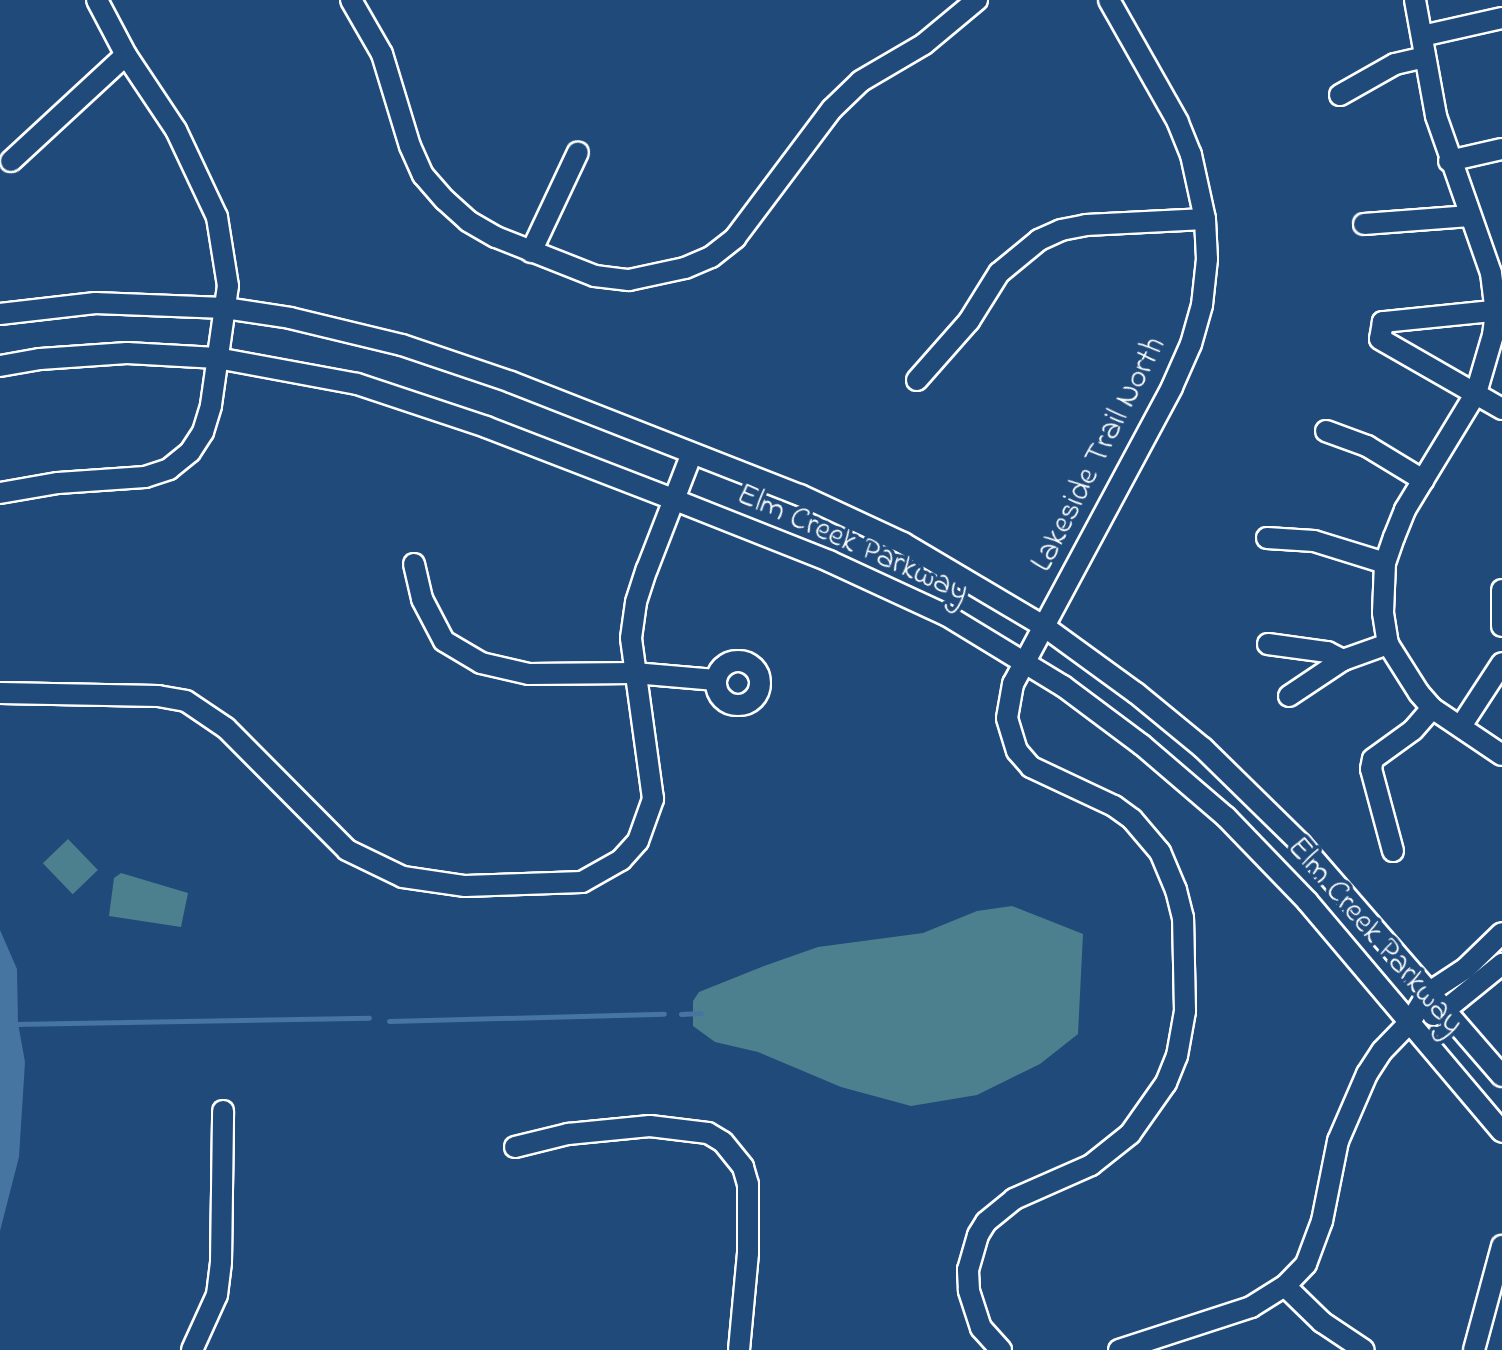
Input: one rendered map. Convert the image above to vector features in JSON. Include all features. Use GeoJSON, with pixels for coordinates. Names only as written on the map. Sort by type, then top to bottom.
{"type":"FeatureCollection","features":[{"type":"Feature","properties":{"kind":"street"},"geometry":{"type":"LineString","coordinates":[[0,493],[58,483],[145,477],[169,469],[190,452],[203,432],[211,405],[228,286],[217,217],[176,130],[126,55],[97,0]]}},
{"type":"Feature","properties":{"kind":"street"},"geometry":{"type":"LineString","coordinates":[[351,0],[382,54],[410,146],[423,175],[468,221],[531,252],[595,276],[629,280],[657,277],[711,257],[755,216],[832,109],[861,81],[924,44],[977,0]]}},
{"type":"Feature","properties":{"kind":"street","name":"Lakeside Trail North"},"geometry":{"type":"LineString","coordinates":[[1001,1350],[981,1328],[969,1290],[968,1270],[978,1235],[986,1222],[1014,1199],[1091,1165],[1130,1134],[1166,1083],[1177,1056],[1185,1011],[1183,918],[1176,890],[1160,852],[1132,819],[1114,806],[1031,767],[1017,751],[1009,732],[1008,705],[1025,663],[1172,387],[1191,344],[1202,305],[1207,259],[1199,185],[1178,122],[1109,0]]}},
{"type":"Feature","properties":{"kind":"street"},"geometry":{"type":"LineString","coordinates":[[1415,0],[1436,116],[1449,161],[1491,273],[1499,311],[1476,393],[1405,510],[1385,563],[1383,613],[1388,644],[1401,669],[1432,708],[1502,755]]}},
{"type":"Feature","properties":{"kind":"street"},"geometry":{"type":"LineString","coordinates":[[1422,36],[1502,18]]}},
{"type":"Feature","properties":{"kind":"street"},"geometry":{"type":"LineString","coordinates":[[11,161],[126,55]]}},
{"type":"Feature","properties":{"kind":"street"},"geometry":{"type":"LineString","coordinates":[[1340,95],[1395,64],[1425,57]]}},
{"type":"Feature","properties":{"kind":"street"},"geometry":{"type":"LineString","coordinates":[[1449,161],[1502,149]]}},
{"type":"Feature","properties":{"kind":"street"},"geometry":{"type":"LineString","coordinates":[[531,252],[578,152]]}},
{"type":"Feature","properties":{"kind":"street"},"geometry":{"type":"LineString","coordinates":[[1364,224],[1470,216]]}},
{"type":"Feature","properties":{"kind":"street"},"geometry":{"type":"LineString","coordinates":[[917,380],[969,321],[999,273],[1039,240],[1061,230],[1086,225],[1205,219]]}},
{"type":"Feature","properties":{"kind":"street","name":"Elm Creek Parkway"},"geometry":{"type":"LineString","coordinates":[[0,314],[95,303],[225,308],[290,318],[402,345],[511,382],[800,495],[903,543],[1045,627],[1136,693],[1252,793],[1301,844],[1502,1076]]}},
{"type":"Feature","properties":{"kind":"street"},"geometry":{"type":"LineString","coordinates":[[1499,311],[1383,322],[1380,339],[1502,409]]}},
{"type":"Feature","properties":{"kind":"street","name":"Elm Creek Parkway"},"geometry":{"type":"LineString","coordinates":[[0,366],[40,359],[127,353],[217,358],[357,384],[486,427],[675,500],[829,561],[946,615],[1063,686],[1142,745],[1226,817],[1307,901],[1502,1132]]}},
{"type":"Feature","properties":{"kind":"street"},"geometry":{"type":"LineString","coordinates":[[1326,431],[1367,446],[1423,480]]}},
{"type":"Feature","properties":{"kind":"street"},"geometry":{"type":"LineString","coordinates":[[0,693],[158,696],[186,701],[226,728],[323,828],[347,850],[374,866],[434,883],[560,886],[582,882],[621,860],[638,841],[653,799],[652,772],[634,673],[631,638],[636,602],[692,453]]}},
{"type":"Feature","properties":{"kind":"street"},"geometry":{"type":"LineString","coordinates":[[1267,538],[1314,541],[1385,563]]}},
{"type":"Feature","properties":{"kind":"street"},"geometry":{"type":"LineString","coordinates":[[414,564],[422,599],[444,641],[499,670],[529,674],[634,673],[716,680]]}},
{"type":"Feature","properties":{"kind":"street"},"geometry":{"type":"LineString","coordinates":[[1502,590],[1502,626]]}},
{"type":"Feature","properties":{"kind":"street"},"geometry":{"type":"LineString","coordinates":[[1268,644],[1327,652],[1343,660]]}},
{"type":"Feature","properties":{"kind":"street"},"geometry":{"type":"LineString","coordinates":[[1289,696],[1343,660],[1388,644]]}},
{"type":"Feature","properties":{"kind":"street"},"geometry":{"type":"LineString","coordinates":[[1461,726],[1502,663]]}},
{"type":"Feature","properties":{"kind":"street"},"geometry":{"type":"LineString","coordinates":[[1393,851],[1371,769],[1373,759],[1413,730],[1432,708]]}},
{"type":"Feature","properties":{"kind":"street"},"geometry":{"type":"LineString","coordinates":[[1119,1350],[1251,1307],[1285,1286],[1306,1264],[1316,1244],[1338,1141],[1349,1109],[1382,1051],[1410,1022],[1428,993],[1466,968],[1502,933]]}},
{"type":"Feature","properties":{"kind":"street"},"geometry":{"type":"LineString","coordinates":[[1410,1022],[1444,1011],[1502,964]]}},
{"type":"Feature","properties":{"kind":"street"},"geometry":{"type":"LineString","coordinates":[[192,1350],[217,1295],[221,1262],[223,1111]]}},
{"type":"Feature","properties":{"kind":"street"},"geometry":{"type":"LineString","coordinates":[[515,1147],[568,1134],[650,1126],[699,1131],[723,1142],[743,1167],[748,1184],[747,1268],[739,1350]]}},
{"type":"Feature","properties":{"kind":"street"},"geometry":{"type":"LineString","coordinates":[[1474,1350],[1502,1246]]}},
{"type":"Feature","properties":{"kind":"street"},"geometry":{"type":"LineString","coordinates":[[1285,1286],[1322,1322],[1364,1350]]}},
{"type":"Feature","properties":{"kind":"green space"},"geometry":{"type":"Polygon","coordinates":[[[68,839],[98,870],[73,894],[43,863],[68,839]]]}},
{"type":"Feature","properties":{"kind":"green space"},"geometry":{"type":"Polygon","coordinates":[[[121,873],[188,893],[181,927],[109,916],[114,878],[121,873]]]}},
{"type":"Feature","properties":{"kind":"green space"},"geometry":{"type":"Polygon","coordinates":[[[1012,906],[1083,934],[1078,1034],[1040,1064],[977,1095],[911,1106],[841,1087],[758,1052],[715,1042],[693,1026],[693,1001],[699,992],[764,966],[818,947],[923,933],[977,911],[1012,906]]]}},
{"type":"Feature","properties":{"kind":"water"},"geometry":{"type":"Polygon","coordinates":[[[0,930],[17,969],[18,1023],[25,1062],[19,1157],[0,1231],[0,930]]]}},
{"type":"Feature","properties":{"kind":"waterway"},"geometry":{"type":"LineString","coordinates":[[681,1014],[701,1013]]}},
{"type":"Feature","properties":{"kind":"waterway"},"geometry":{"type":"LineString","coordinates":[[389,1021],[664,1014]]}},
{"type":"Feature","properties":{"kind":"waterway"},"geometry":{"type":"LineString","coordinates":[[14,1024],[369,1018]]}}]}
